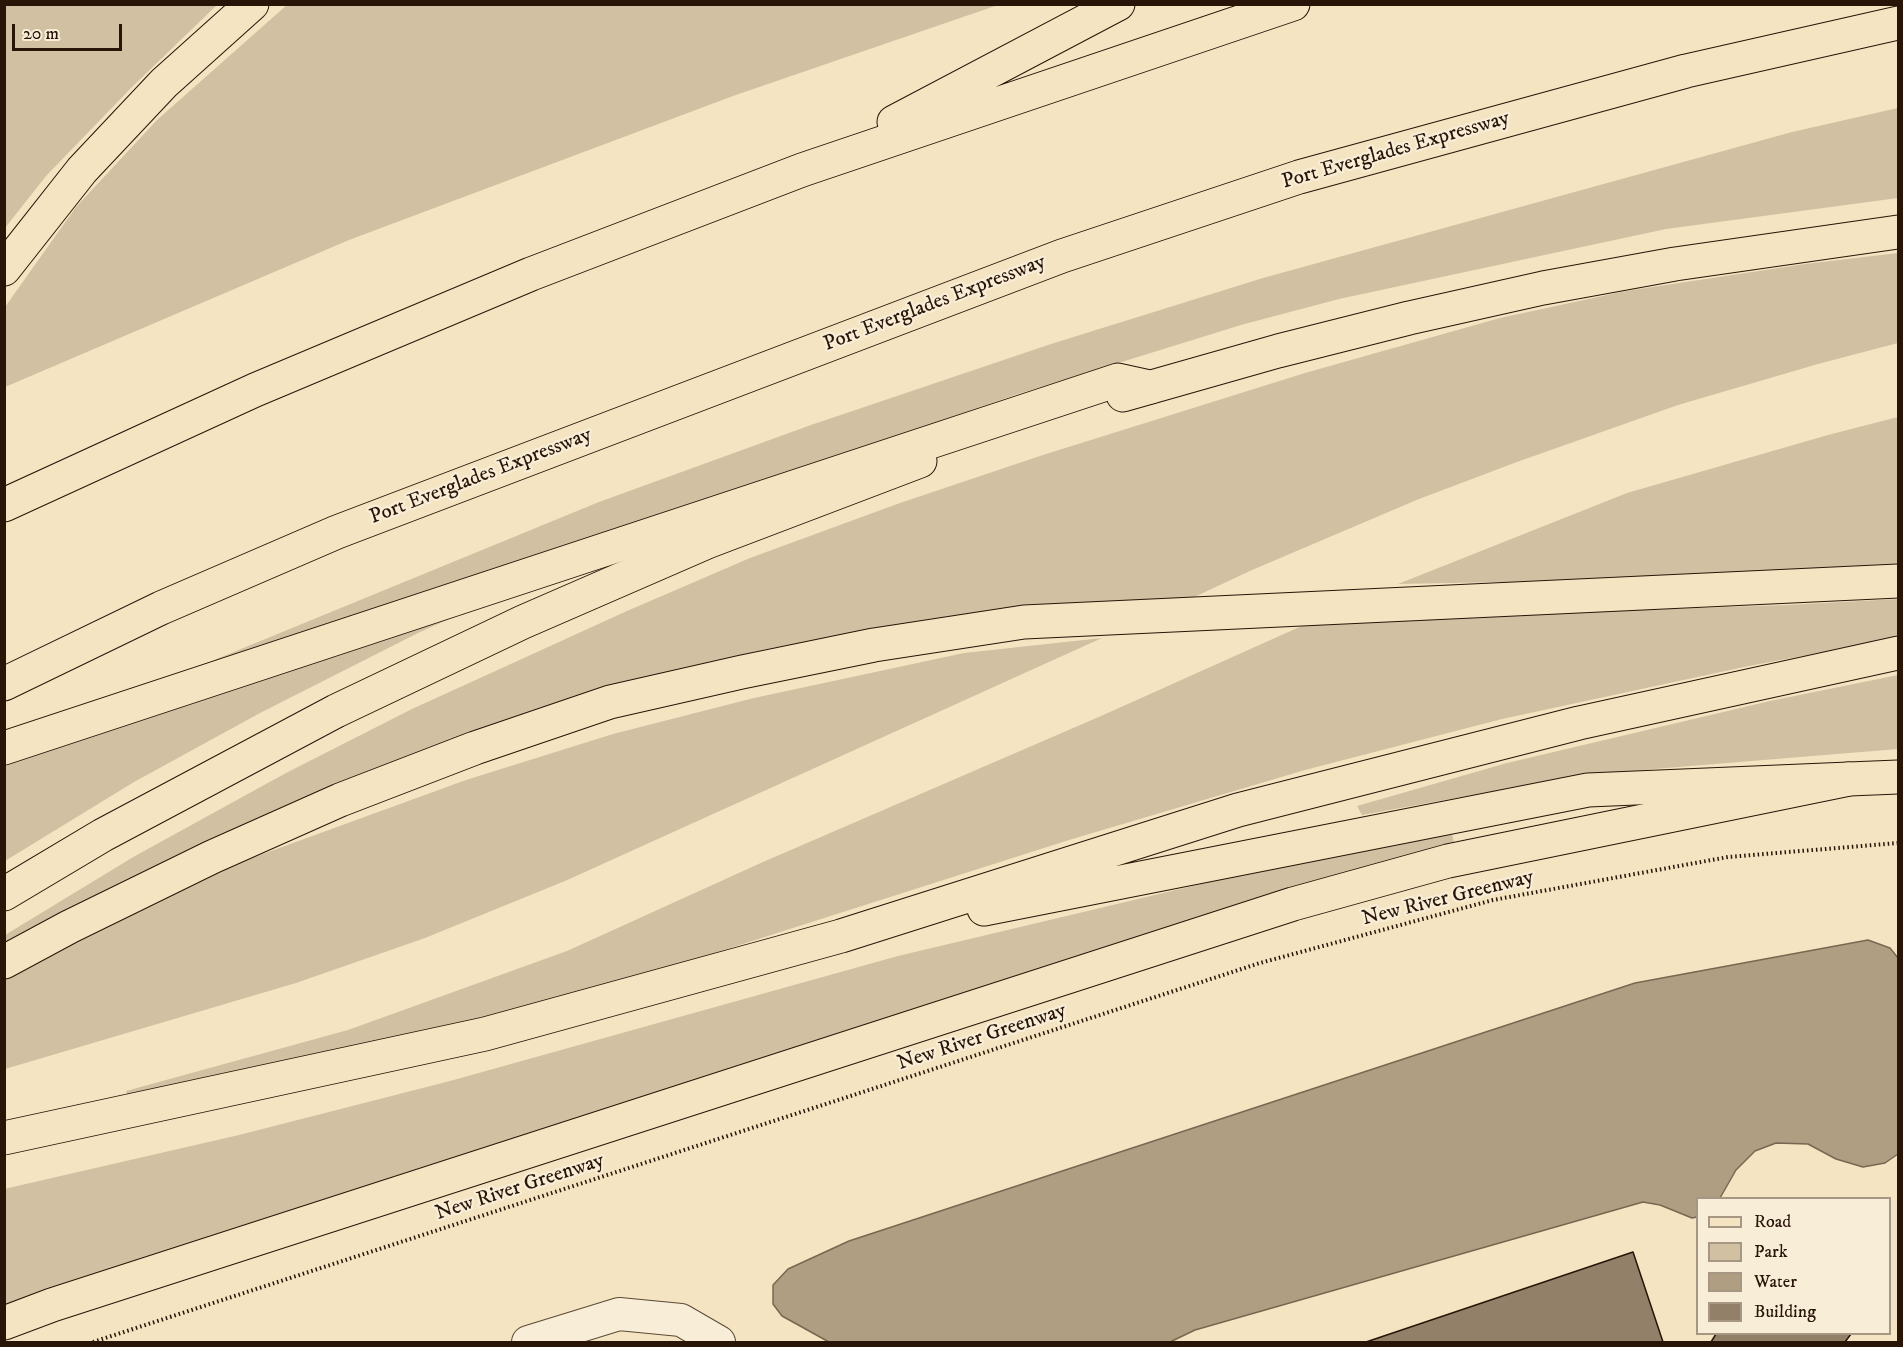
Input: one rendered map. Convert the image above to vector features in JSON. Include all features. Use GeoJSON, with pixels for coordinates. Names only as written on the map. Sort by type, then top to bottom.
{"type":"FeatureCollection","features":[{"type":"Feature","properties":{"kind":"main road"},"geometry":{"type":"LineString","coordinates":[[4,269],[82,170],[164,82],[252,4]]}},
{"type":"Feature","properties":{"kind":"main road"},"geometry":{"type":"LineString","coordinates":[[802,170],[1118,4]]}},
{"type":"Feature","properties":{"kind":"main road"},"geometry":{"type":"LineString","coordinates":[[4,505],[244,394],[531,274],[802,170],[1293,4]]}},
{"type":"Feature","properties":{"kind":"main road","name":"Port Everglades Expressway"},"geometry":{"type":"LineString","coordinates":[[4,684],[161,608],[337,532],[1062,256],[1299,177],[1686,71],[1899,23]]}},
{"type":"Feature","properties":{"kind":"main road"},"geometry":{"type":"LineString","coordinates":[[4,894],[103,835],[326,716],[523,622],[707,542],[959,447],[1150,387],[1409,318],[1543,288],[1675,264],[1899,232]]}},
{"type":"Feature","properties":{"kind":"main road"},"geometry":{"type":"LineString","coordinates":[[4,748],[1118,380],[1150,387]]}},
{"type":"Feature","properties":{"kind":"main road"},"geometry":{"type":"LineString","coordinates":[[4,962],[69,927],[212,857],[340,800],[475,748],[610,702],[808,658],[874,645],[1024,622],[1899,581]]}},
{"type":"Feature","properties":{"kind":"main road"},"geometry":{"type":"LineString","coordinates":[[4,1138],[485,1034],[841,936],[1238,810],[1579,723],[1899,653]]}},
{"type":"Feature","properties":{"kind":"main road"},"geometry":{"type":"LineString","coordinates":[[841,936],[1107,886],[1588,790],[1899,777]]}},
{"type":"Feature","properties":{"kind":"main road"},"geometry":{"type":"LineString","coordinates":[[4,1323],[1293,904],[1448,861],[1849,779]]}},
{"type":"Feature","properties":{"kind":"street"},"geometry":{"type":"LineString","coordinates":[[528,1342],[619,1314],[681,1320],[719,1342]]}},
{"type":"Feature","properties":{"kind":"path","name":"New River Greenway"},"geometry":{"type":"LineString","coordinates":[[93,1342],[1260,963],[1493,900],[1728,857],[1899,843]]}},
{"type":"Feature","properties":{"kind":"green space"},"geometry":{"type":"Polygon","coordinates":[[[5,4],[217,5],[134,85],[46,176],[5,228],[5,4]]]}},
{"type":"Feature","properties":{"kind":"green space"},"geometry":{"type":"Polygon","coordinates":[[[288,4],[998,5],[733,96],[349,240],[5,387],[5,307],[76,207],[157,120],[288,4]]]}},
{"type":"Feature","properties":{"kind":"green space"},"geometry":{"type":"Polygon","coordinates":[[[1898,108],[1898,198],[1666,229],[1339,299],[1241,325],[1015,395],[817,464],[596,554],[420,632],[260,713],[134,782],[5,861],[5,755],[219,658],[599,502],[811,425],[1051,344],[1263,278],[1792,132],[1898,108]]]}},
{"type":"Feature","properties":{"kind":"green space"},"geometry":{"type":"Polygon","coordinates":[[[1898,253],[1898,343],[1678,405],[1517,462],[1419,499],[1190,599],[890,627],[762,650],[624,685],[5,948],[5,935],[135,856],[286,773],[412,709],[750,558],[900,503],[1043,455],[1305,373],[1500,318],[1626,291],[1805,264],[1898,253]]]}},
{"type":"Feature","properties":{"kind":"green space"},"geometry":{"type":"Polygon","coordinates":[[[1898,417],[1898,569],[1611,580],[1398,584],[1627,493],[1898,417]]]}},
{"type":"Feature","properties":{"kind":"green space"},"geometry":{"type":"Polygon","coordinates":[[[1898,599],[1898,638],[1744,667],[1502,719],[1305,770],[1069,840],[567,1000],[134,1113],[126,1091],[348,1030],[567,951],[763,862],[1101,716],[1324,616],[1551,613],[1898,599]]]}},
{"type":"Feature","properties":{"kind":"green space"},"geometry":{"type":"Polygon","coordinates":[[[1102,638],[565,881],[425,938],[296,983],[5,1069],[5,979],[129,915],[241,862],[466,780],[613,734],[754,698],[964,653],[1102,638]]]}},
{"type":"Feature","properties":{"kind":"green space"},"geometry":{"type":"Polygon","coordinates":[[[1898,675],[1898,749],[1654,769],[1550,781],[1362,815],[1357,806],[1507,763],[1770,701],[1898,675]]]}},
{"type":"Feature","properties":{"kind":"green space"},"geometry":{"type":"Polygon","coordinates":[[[1451,830],[1454,842],[1351,871],[5,1308],[4,1189],[239,1135],[450,1081],[898,956],[1319,856],[1451,830]]]}},
{"type":"Feature","properties":{"kind":"water"},"geometry":{"type":"Polygon","coordinates":[[[1868,940],[1890,948],[1898,958],[1898,1154],[1885,1163],[1863,1167],[1836,1159],[1808,1144],[1776,1143],[1755,1151],[1736,1170],[1721,1197],[1696,1197],[1696,1217],[1692,1218],[1660,1205],[1643,1202],[1195,1330],[1170,1342],[829,1342],[782,1316],[773,1304],[773,1285],[788,1269],[849,1241],[1635,983],[1868,940]]]}},
{"type":"Feature","properties":{"kind":"building"},"geometry":{"type":"Polygon","coordinates":[[[1633,1252],[1663,1342],[1366,1342],[1633,1252]]]}},
{"type":"Feature","properties":{"kind":"building"},"geometry":{"type":"Polygon","coordinates":[[[1715,1335],[1850,1335],[1845,1342],[1711,1342],[1715,1335]]]}}]}
